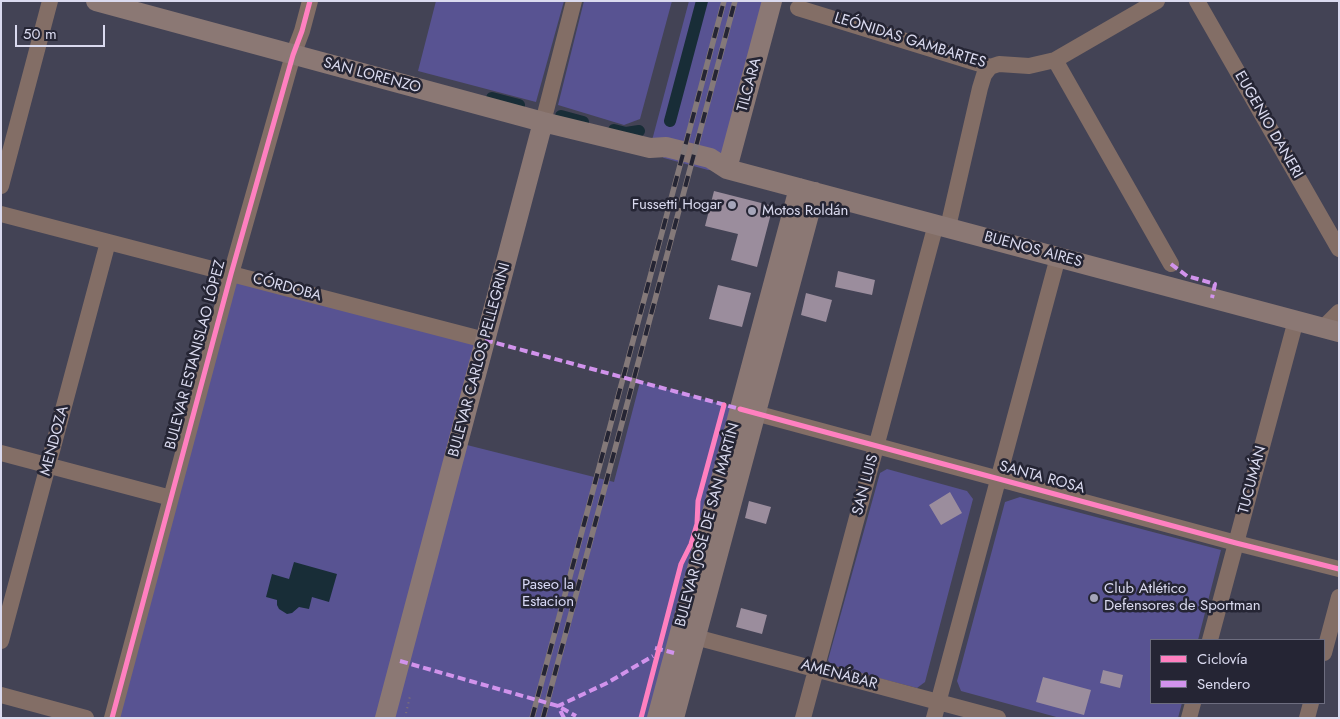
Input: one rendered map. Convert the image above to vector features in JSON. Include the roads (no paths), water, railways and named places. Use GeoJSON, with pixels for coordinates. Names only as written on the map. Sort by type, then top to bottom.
{"type":"FeatureCollection","features":[{"type":"Feature","properties":{"kind":"main road","name":"TILCARA"},"geometry":{"type":"LineString","coordinates":[[727,169],[772,1]]}},
{"type":"Feature","properties":{"kind":"main road","name":"SAN LORENZO"},"geometry":{"type":"LineString","coordinates":[[101,2],[543,122],[650,148],[664,158],[682,157]]}},
{"type":"Feature","properties":{"kind":"main road","name":"BULEVAR CARLOS PELLEGRINI"},"geometry":{"type":"LineString","coordinates":[[385,718],[543,122]]}},
{"type":"Feature","properties":{"kind":"main road","name":"BUENOS AIRES"},"geometry":{"type":"LineString","coordinates":[[682,157],[708,170],[727,169],[1331,330]]}},
{"type":"Feature","properties":{"kind":"main road","name":"BULEVAR JOSÉ DE SAN MARTÍN"},"geometry":{"type":"LineString","coordinates":[[674,718],[688,635],[807,190]]}},
{"type":"Feature","properties":{"kind":"main road","name":"BULEVAR JOSÉ DE SAN MARTÍN"},"geometry":{"type":"LineString","coordinates":[[657,718],[688,635]]}},
{"type":"Feature","properties":{"kind":"street"},"geometry":{"type":"LineString","coordinates":[[1,186],[50,1]]}},
{"type":"Feature","properties":{"kind":"street","name":"BULEVAR ESTANISLAO LÓPEZ"},"geometry":{"type":"LineString","coordinates":[[293,55],[295,28],[302,1]]}},
{"type":"Feature","properties":{"kind":"street","name":"BULEVAR ESTANISLAO LÓPEZ"},"geometry":{"type":"LineString","coordinates":[[112,718],[231,274],[310,1]]}},
{"type":"Feature","properties":{"kind":"street","name":"BULEVAR CARLOS PELLEGRINI"},"geometry":{"type":"LineString","coordinates":[[543,122],[574,1]]}},
{"type":"Feature","properties":{"kind":"street","name":"LEÓNIDAS GAMBARTES"},"geometry":{"type":"LineString","coordinates":[[798,8],[990,67],[1000,64],[1029,66],[1055,60],[1158,1]]}},
{"type":"Feature","properties":{"kind":"street","name":"EUGENIO DANERI"},"geometry":{"type":"LineString","coordinates":[[1197,1],[1339,249]]}},
{"type":"Feature","properties":{"kind":"street"},"geometry":{"type":"LineString","coordinates":[[1055,60],[1171,264]]}},
{"type":"Feature","properties":{"kind":"street","name":"SAN LUIS"},"geometry":{"type":"LineString","coordinates":[[804,718],[876,446],[942,226],[984,74],[990,67]]}},
{"type":"Feature","properties":{"kind":"street","name":"CÓRDOBA"},"geometry":{"type":"LineString","coordinates":[[1,214],[486,340]]}},
{"type":"Feature","properties":{"kind":"street","name":"MENDOZA"},"geometry":{"type":"LineString","coordinates":[[1,641],[108,242]]}},
{"type":"Feature","properties":{"kind":"street"},"geometry":{"type":"LineString","coordinates":[[934,718],[1058,256]]}},
{"type":"Feature","properties":{"kind":"street"},"geometry":{"type":"LineString","coordinates":[[1331,330],[1339,312]]}},
{"type":"Feature","properties":{"kind":"street","name":"TUCUMÁN"},"geometry":{"type":"LineString","coordinates":[[1210,639],[1296,320]]}},
{"type":"Feature","properties":{"kind":"street","name":"SANTA ROSA"},"geometry":{"type":"LineString","coordinates":[[748,411],[1339,569]]}},
{"type":"Feature","properties":{"kind":"street"},"geometry":{"type":"LineString","coordinates":[[1,453],[171,498]]}},
{"type":"Feature","properties":{"kind":"street"},"geometry":{"type":"LineString","coordinates":[[1325,650],[1339,597]]}},
{"type":"Feature","properties":{"kind":"street","name":"AMENÁBAR"},"geometry":{"type":"LineString","coordinates":[[688,635],[998,718]]}},
{"type":"Feature","properties":{"kind":"street"},"geometry":{"type":"LineString","coordinates":[[1,695],[86,718]]}},
{"type":"Feature","properties":{"kind":"street"},"geometry":{"type":"LineString","coordinates":[[1189,718],[1193,704]]}},
{"type":"Feature","properties":{"kind":"street"},"geometry":{"type":"LineString","coordinates":[[1307,718],[1311,704]]}},
{"type":"Feature","properties":{"kind":"water"},"geometry":{"type":"Polygon","coordinates":[[[294,562],[337,574],[329,602],[312,597],[309,609],[299,607],[292,613],[287,614],[279,609],[277,600],[266,597],[272,574],[289,579],[294,562]]]}},
{"type":"Feature","properties":{"kind":"waterway"},"geometry":{"type":"LineString","coordinates":[[670,121],[702,1]]}},
{"type":"Feature","properties":{"kind":"waterway"},"geometry":{"type":"LineString","coordinates":[[492,98],[519,105]]}},
{"type":"Feature","properties":{"kind":"waterway"},"geometry":{"type":"LineString","coordinates":[[561,116],[583,122]]}},
{"type":"Feature","properties":{"kind":"waterway"},"geometry":{"type":"LineString","coordinates":[[614,130],[626,133],[639,131]]}},
{"type":"Feature","properties":{"kind":"railway"},"geometry":{"type":"LineString","coordinates":[[532,718],[724,1]]}},
{"type":"Feature","properties":{"kind":"railway"},"geometry":{"type":"LineString","coordinates":[[543,718],[735,1]]}},
{"type":"Feature","properties":{"kind":"place","name":"Fussetti Hogar"},"geometry":{"type":"Point","coordinates":[732,205]}},
{"type":"Feature","properties":{"kind":"place","name":"Motos Roldán"},"geometry":{"type":"Point","coordinates":[752,211]}},
{"type":"Feature","properties":{"kind":"place","name":"Club Atlético Defensores de Sportman"},"geometry":{"type":"Point","coordinates":[1094,598]}},
{"type":"Feature","properties":{"kind":"park label","name":"Paseo la Estacion"},"geometry":{"type":"Point","coordinates":[548,594]}}]}
